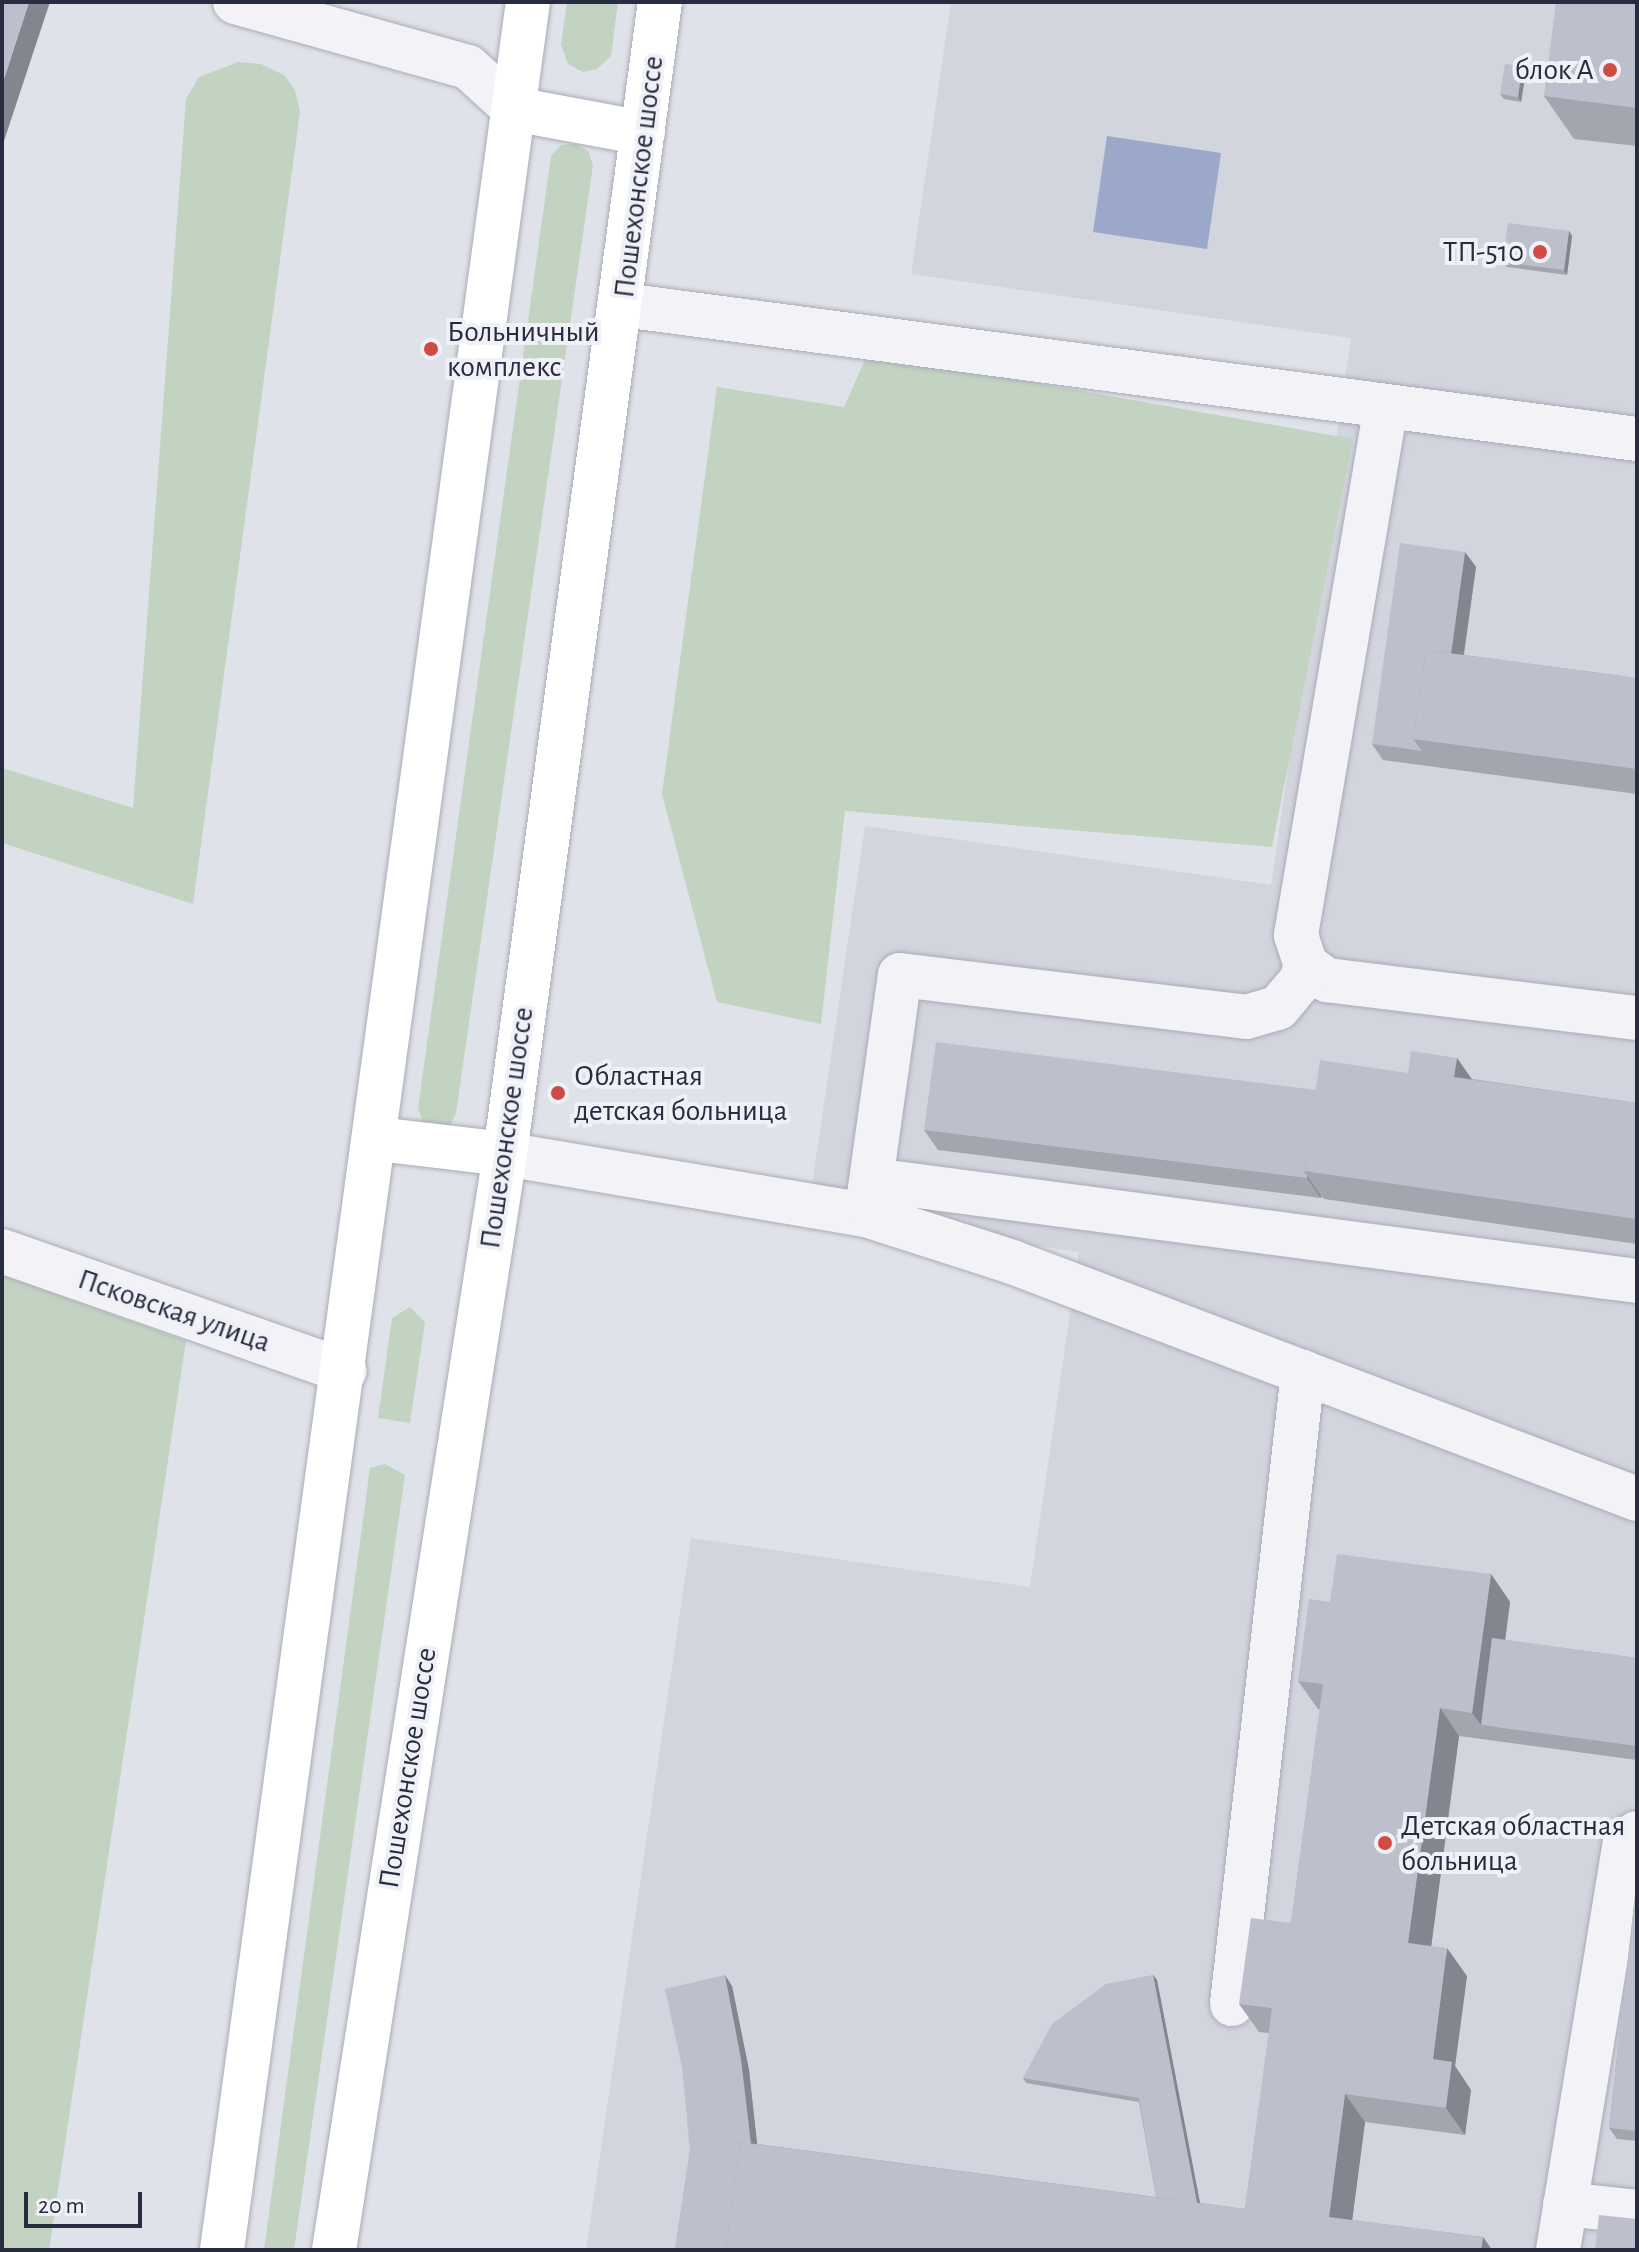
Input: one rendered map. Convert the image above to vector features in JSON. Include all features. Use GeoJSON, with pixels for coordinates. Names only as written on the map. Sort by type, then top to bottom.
{"type":"FeatureCollection","features":[{"type":"Feature","properties":{"kind":"main road"},"geometry":{"type":"LineString","coordinates":[[222,2250],[377,1139],[528,2]]}},
{"type":"Feature","properties":{"kind":"main road","name":"Пошехонское шоссе"},"geometry":{"type":"LineString","coordinates":[[334,2250],[505,1154],[623,305],[660,2]]}},
{"type":"Feature","properties":{"kind":"main road"},"geometry":{"type":"LineString","coordinates":[[514,109],[643,133]]}},
{"type":"Feature","properties":{"kind":"main road"},"geometry":{"type":"LineString","coordinates":[[377,1139],[505,1154]]}},
{"type":"Feature","properties":{"kind":"street"},"geometry":{"type":"LineString","coordinates":[[235,2],[468,67],[514,109]]}},
{"type":"Feature","properties":{"kind":"street"},"geometry":{"type":"LineString","coordinates":[[623,305],[1637,439]]}},
{"type":"Feature","properties":{"kind":"street"},"geometry":{"type":"LineString","coordinates":[[870,1197],[900,975],[1246,1017],[1278,1008],[1301,981],[1306,965],[1296,935],[1386,406]]}},
{"type":"Feature","properties":{"kind":"street"},"geometry":{"type":"LineString","coordinates":[[1306,965],[1327,980],[1637,1018]]}},
{"type":"Feature","properties":{"kind":"street"},"geometry":{"type":"LineString","coordinates":[[505,1154],[1637,1281]]}},
{"type":"Feature","properties":{"kind":"street"},"geometry":{"type":"LineString","coordinates":[[870,1197],[1012,1262],[1637,1499]]}},
{"type":"Feature","properties":{"kind":"street","name":"Псковская улица"},"geometry":{"type":"LineString","coordinates":[[2,1251],[345,1371]]}},
{"type":"Feature","properties":{"kind":"street"},"geometry":{"type":"LineString","coordinates":[[1232,2004],[1303,1372]]}},
{"type":"Feature","properties":{"kind":"street"},"geometry":{"type":"LineString","coordinates":[[1558,2250],[1625,1841],[1637,1833]]}},
{"type":"Feature","properties":{"kind":"street"},"geometry":{"type":"LineString","coordinates":[[1565,2204],[1637,2212]]}},
{"type":"Feature","properties":{"kind":"shaded area"},"geometry":{"type":"Polygon","coordinates":[[[951,2],[1637,2],[1637,2250],[586,2250],[691,1538],[1030,1587],[1079,1252],[808,1212],[865,826],[1271,885],[1351,338],[911,274],[951,2]]]}},
{"type":"Feature","properties":{"kind":"green space"},"geometry":{"type":"Polygon","coordinates":[[[567,2],[618,2],[611,56],[597,69],[583,72],[568,64],[561,45],[567,2]]]}},
{"type":"Feature","properties":{"kind":"green space"},"geometry":{"type":"Polygon","coordinates":[[[238,62],[261,64],[284,75],[295,90],[300,112],[193,904],[2,843],[2,768],[133,808],[186,99],[199,77],[238,62]]]}},
{"type":"Feature","properties":{"kind":"green space"},"geometry":{"type":"Polygon","coordinates":[[[575,144],[588,151],[593,165],[456,1113],[450,1126],[424,1125],[418,1108],[551,156],[561,145],[575,144]]]}},
{"type":"Feature","properties":{"kind":"green space"},"geometry":{"type":"Polygon","coordinates":[[[868,353],[1353,439],[1272,847],[845,811],[821,1024],[717,1002],[662,794],[717,387],[844,407],[868,353]]]}},
{"type":"Feature","properties":{"kind":"green space"},"geometry":{"type":"Polygon","coordinates":[[[2,1275],[186,1341],[49,2250],[2,2250],[2,1275]]]}},
{"type":"Feature","properties":{"kind":"green space"},"geometry":{"type":"Polygon","coordinates":[[[410,1307],[425,1322],[410,1423],[378,1418],[392,1318],[410,1307]]]}},
{"type":"Feature","properties":{"kind":"green space"},"geometry":{"type":"Polygon","coordinates":[[[385,1464],[405,1475],[294,2250],[264,2250],[370,1468],[385,1464]]]}},
{"type":"Feature","properties":{"kind":"water"},"geometry":{"type":"Polygon","coordinates":[[[1107,136],[1221,153],[1207,249],[1093,232],[1107,136]]]}},
{"type":"Feature","properties":{"kind":"building"},"geometry":{"type":"Polygon","coordinates":[[[2,2],[29,2],[2,85],[2,2]]]}},
{"type":"Feature","properties":{"kind":"building","name":"блок А"},"geometry":{"type":"Polygon","coordinates":[[[1556,2],[1637,2],[1637,108],[1544,96],[1556,2]]]}},
{"type":"Feature","properties":{"kind":"building"},"geometry":{"type":"Polygon","coordinates":[[[1505,64],[1522,66],[1518,97],[1500,94],[1505,64]]]}},
{"type":"Feature","properties":{"kind":"building","name":"ТП-510"},"geometry":{"type":"Polygon","coordinates":[[[1508,223],[1569,231],[1564,270],[1503,262],[1508,223]]]}},
{"type":"Feature","properties":{"kind":"building"},"geometry":{"type":"Polygon","coordinates":[[[1400,543],[1465,552],[1451,653],[1426,650],[1413,739],[1422,751],[1372,744],[1400,543]]]}},
{"type":"Feature","properties":{"kind":"building"},"geometry":{"type":"Polygon","coordinates":[[[1426,650],[1637,678],[1637,769],[1413,739],[1426,650]]]}},
{"type":"Feature","properties":{"kind":"building"},"geometry":{"type":"Polygon","coordinates":[[[936,1042],[1316,1090],[1304,1171],[1307,1178],[924,1130],[936,1042]]]}},
{"type":"Feature","properties":{"kind":"building"},"geometry":{"type":"Polygon","coordinates":[[[1411,1051],[1457,1058],[1454,1077],[1637,1103],[1637,1219],[1304,1171],[1320,1060],[1408,1073],[1411,1051]]]}},
{"type":"Feature","properties":{"kind":"building","name":"Детская областная больница"},"geometry":{"type":"Polygon","coordinates":[[[1337,1554],[1491,1574],[1472,1713],[1440,1708],[1408,1943],[1447,1948],[1433,2059],[1452,2062],[1446,2108],[1345,2094],[1329,2217],[1483,2237],[1481,2250],[726,2250],[740,2142],[1245,2209],[1272,2008],[1239,2004],[1251,1918],[1291,1923],[1323,1684],[1298,1681],[1309,1599],[1330,1602],[1337,1554]]]}},
{"type":"Feature","properties":{"kind":"building"},"geometry":{"type":"Polygon","coordinates":[[[1492,1638],[1637,1658],[1637,1746],[1481,1725],[1492,1638]]]}},
{"type":"Feature","properties":{"kind":"building"},"geometry":{"type":"Polygon","coordinates":[[[1637,1878],[1637,2131],[1609,2128],[1637,1878]]]}},
{"type":"Feature","properties":{"kind":"building"},"geometry":{"type":"Polygon","coordinates":[[[725,1975],[741,2059],[751,2144],[740,2142],[726,2250],[675,2250],[690,2151],[682,2067],[665,1989],[725,1975]]]}},
{"type":"Feature","properties":{"kind":"building"},"geometry":{"type":"Polygon","coordinates":[[[1153,1975],[1197,2203],[1156,2197],[1139,2098],[1023,2078],[1052,2024],[1106,1984],[1153,1975]]]}},
{"type":"Feature","properties":{"kind":"building"},"geometry":{"type":"Polygon","coordinates":[[[1599,2215],[1637,2219],[1637,2250],[1595,2250],[1599,2215]]]}},
{"type":"Feature","properties":{"kind":"place","name":"блок А"},"geometry":{"type":"Point","coordinates":[1610,70]}},
{"type":"Feature","properties":{"kind":"place","name":"ТП-510"},"geometry":{"type":"Point","coordinates":[1540,252]}},
{"type":"Feature","properties":{"kind":"place","name":"Больничный комплекс"},"geometry":{"type":"Point","coordinates":[431,349]}},
{"type":"Feature","properties":{"kind":"place","name":"Областная детская больница"},"geometry":{"type":"Point","coordinates":[558,1093]}},
{"type":"Feature","properties":{"kind":"place","name":"Детская областная больница"},"geometry":{"type":"Point","coordinates":[1385,1843]}}]}
